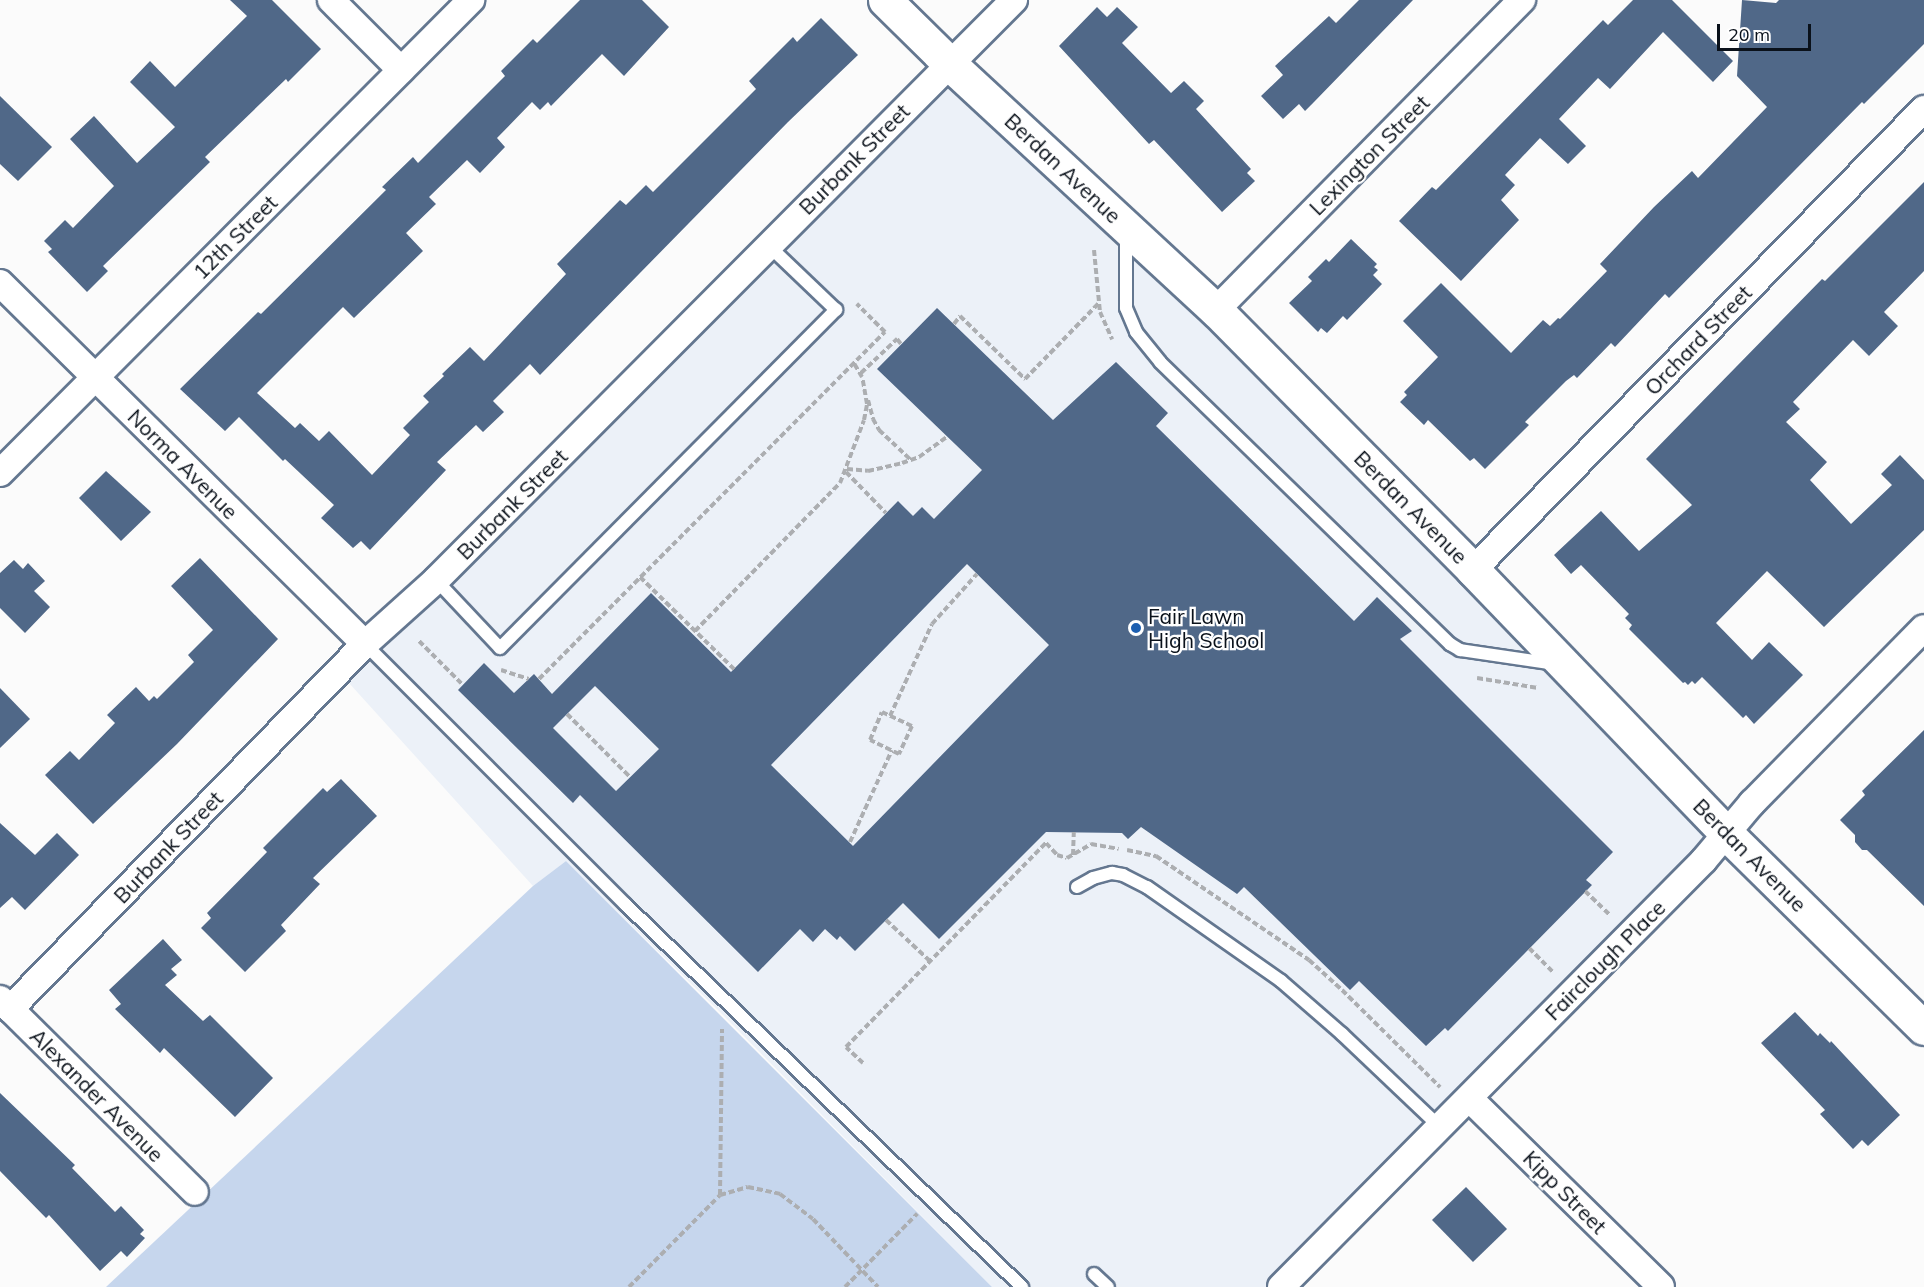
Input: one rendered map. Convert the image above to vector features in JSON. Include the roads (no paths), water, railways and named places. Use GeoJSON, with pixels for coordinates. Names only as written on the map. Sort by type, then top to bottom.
{"type":"FeatureCollection","features":[{"type":"Feature","properties":{"kind":"street"},"geometry":{"type":"LineString","coordinates":[[331,0],[401,70]]}},
{"type":"Feature","properties":{"kind":"street","name":"12th Street"},"geometry":{"type":"LineString","coordinates":[[0,473],[471,0]]}},
{"type":"Feature","properties":{"kind":"street","name":"Berdan Avenue"},"geometry":{"type":"LineString","coordinates":[[885,0],[951,65],[1216,310],[1473,570],[1727,834],[1924,1028]]}},
{"type":"Feature","properties":{"kind":"street","name":"Burbank Street"},"geometry":{"type":"LineString","coordinates":[[5,1004],[365,645],[436,580],[1014,0]]}},
{"type":"Feature","properties":{"kind":"street","name":"Lexington Street"},"geometry":{"type":"LineString","coordinates":[[1216,310],[1522,0]]}},
{"type":"Feature","properties":{"kind":"street","name":"Orchard Street"},"geometry":{"type":"LineString","coordinates":[[1473,570],[1924,109]]}},
{"type":"Feature","properties":{"kind":"street","name":"Norma Avenue"},"geometry":{"type":"LineString","coordinates":[[0,283],[365,645]]}},
{"type":"Feature","properties":{"kind":"street","name":"Fairclough Place"},"geometry":{"type":"LineString","coordinates":[[1281,1287],[1727,834],[1752,803],[1924,628]]}},
{"type":"Feature","properties":{"kind":"street","name":"Alexander Avenue"},"geometry":{"type":"LineString","coordinates":[[5,1004],[195,1192]]}},
{"type":"Feature","properties":{"kind":"street","name":"Kipp Street"},"geometry":{"type":"LineString","coordinates":[[1464,1102],[1660,1287]]}},
{"type":"Feature","properties":{"kind":"lane"},"geometry":{"type":"LineString","coordinates":[[1126,226],[1126,308],[1136,332],[1160,362],[1450,644],[1460,650],[1565,665]]}},
{"type":"Feature","properties":{"kind":"lane"},"geometry":{"type":"LineString","coordinates":[[436,580],[500,648],[836,310],[768,245]]}},
{"type":"Feature","properties":{"kind":"lane"},"geometry":{"type":"LineString","coordinates":[[365,645],[625,904],[1022,1287]]}},
{"type":"Feature","properties":{"kind":"lane"},"geometry":{"type":"LineString","coordinates":[[1077,887],[1093,878],[1112,873],[1123,875],[1146,887],[1281,981],[1342,1034],[1440,1127]]}},
{"type":"Feature","properties":{"kind":"lane"},"geometry":{"type":"LineString","coordinates":[[1094,1274],[1108,1287]]}},
{"type":"Feature","properties":{"kind":"place","name":"Fair Lawn High School"},"geometry":{"type":"Point","coordinates":[1136,628]}}]}
